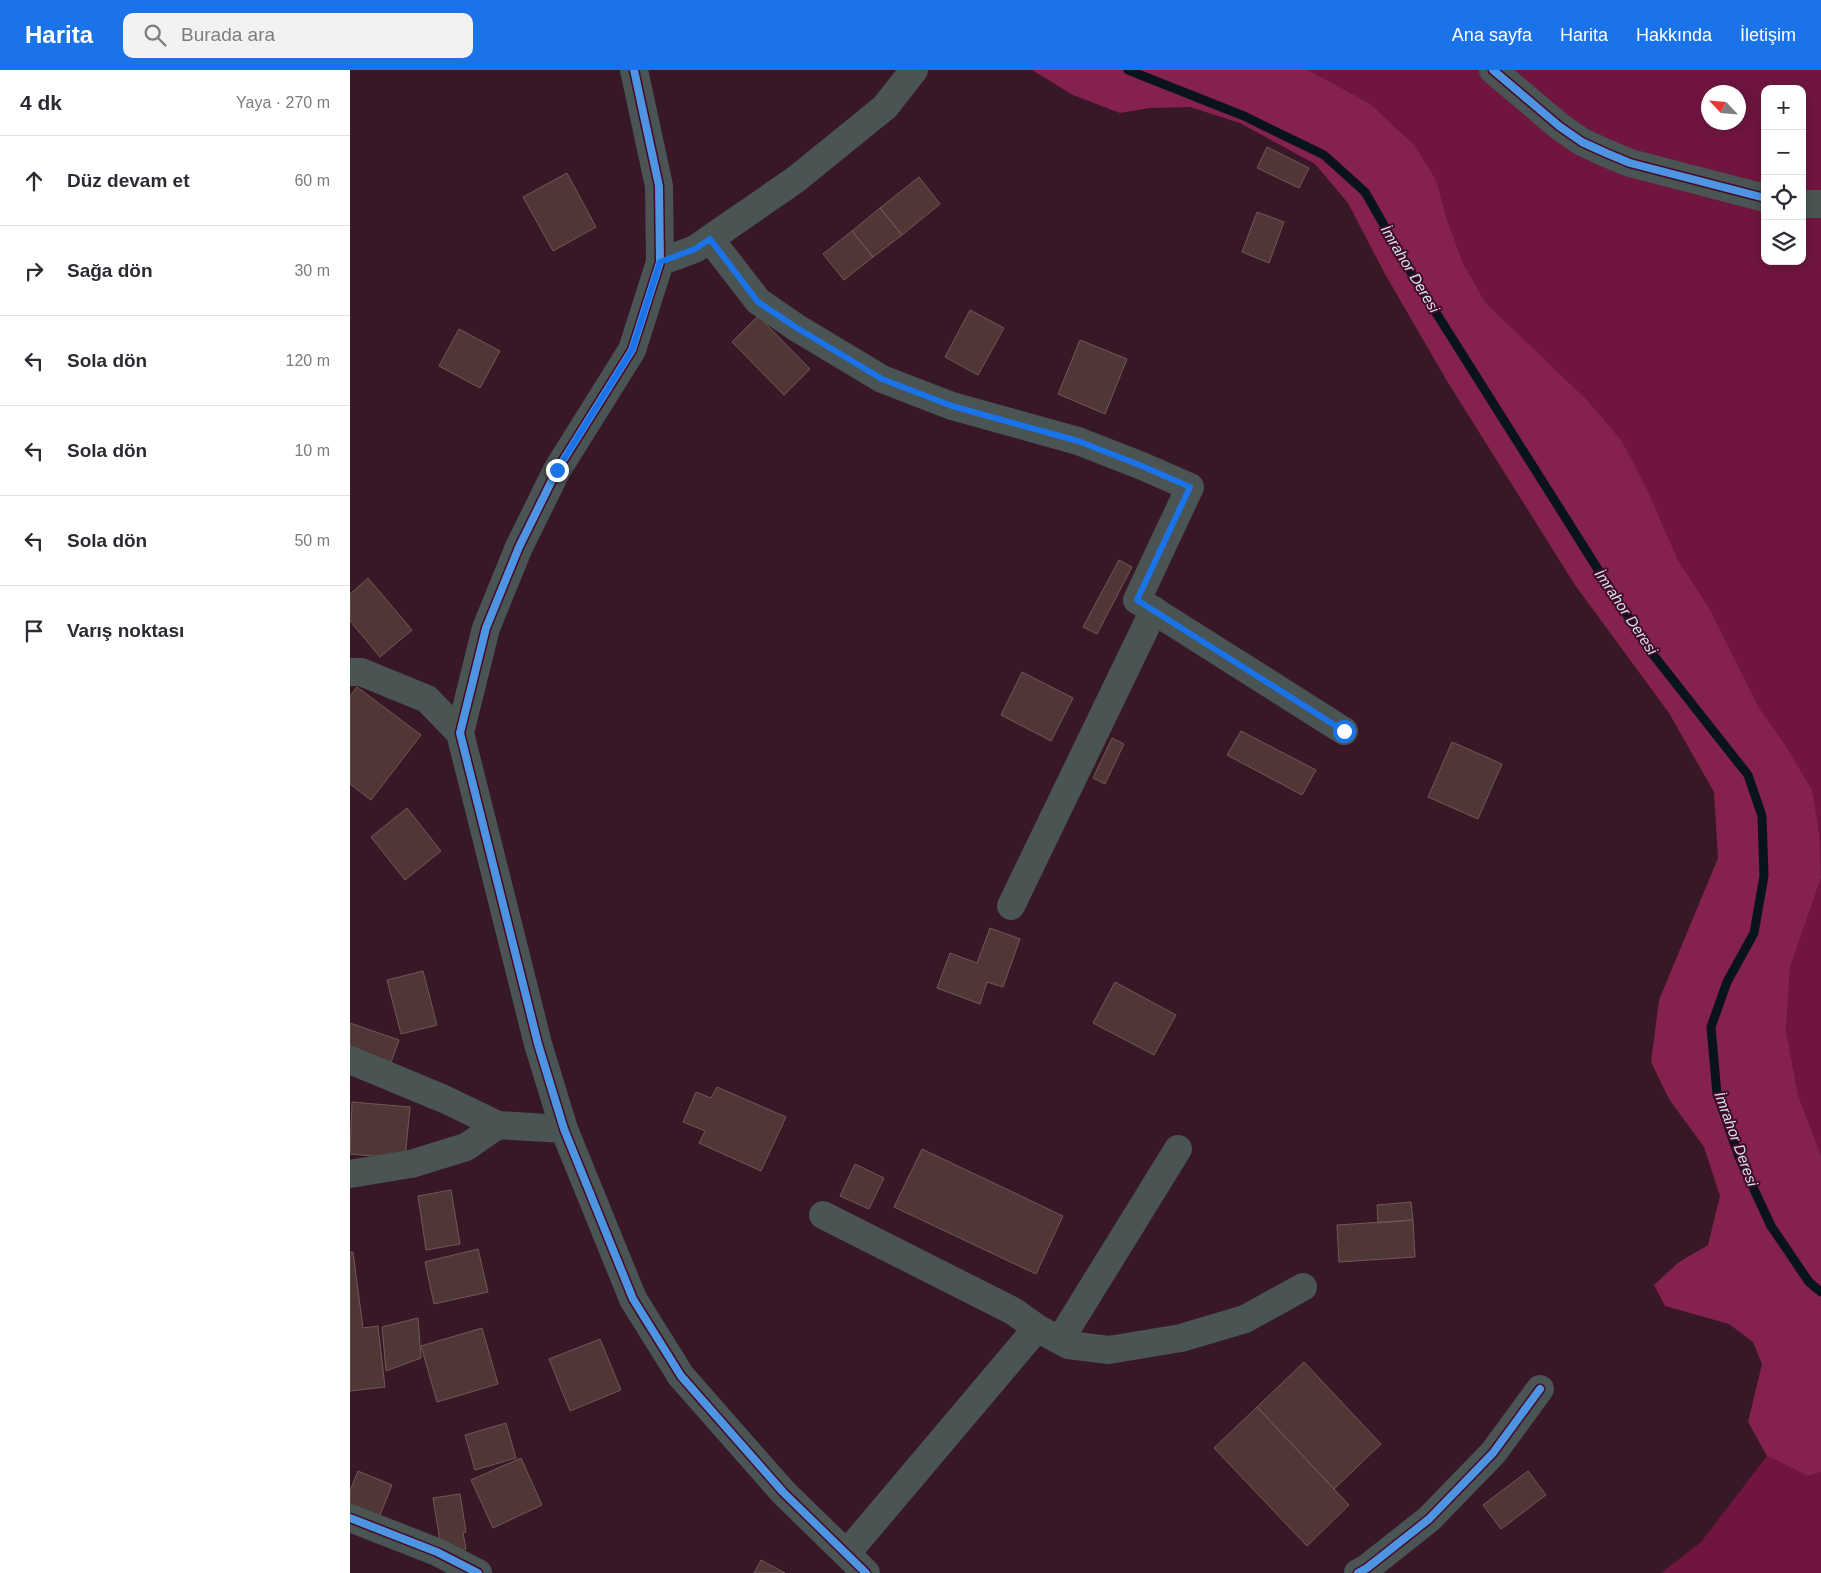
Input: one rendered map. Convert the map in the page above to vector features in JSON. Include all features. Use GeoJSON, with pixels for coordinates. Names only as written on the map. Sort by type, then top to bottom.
{"type":"FeatureCollection","features":[{"type":"Feature","properties":{"kind":"street"},"geometry":{"type":"LineString","coordinates":[[634,70],[659,186],[660,262],[632,350],[557,470],[519,547],[486,628],[460,733],[538,1044],[564,1129],[633,1299],[681,1376],[783,1492],[866,1573]]}},
{"type":"Feature","properties":{"kind":"street"},"geometry":{"type":"LineString","coordinates":[[660,262],[695,249],[795,180],[885,107],[914,70]]}},
{"type":"Feature","properties":{"kind":"street"},"geometry":{"type":"LineString","coordinates":[[1493,70],[1559,126],[1582,142],[1630,163],[1761,197]]}},
{"type":"Feature","properties":{"kind":"street"},"geometry":{"type":"LineString","coordinates":[[1806,204],[1821,204]]}},
{"type":"Feature","properties":{"kind":"street"},"geometry":{"type":"LineString","coordinates":[[710,239],[758,302],[797,328],[882,379],[952,406],[1078,441],[1190,487],[1137,600],[1344,731]]}},
{"type":"Feature","properties":{"kind":"street"},"geometry":{"type":"LineString","coordinates":[[1011,906],[1154,610]]}},
{"type":"Feature","properties":{"kind":"street"},"geometry":{"type":"LineString","coordinates":[[350,672],[361,672],[427,700],[460,733]]}},
{"type":"Feature","properties":{"kind":"street"},"geometry":{"type":"LineString","coordinates":[[350,1060],[444,1099],[498,1125],[564,1129]]}},
{"type":"Feature","properties":{"kind":"street"},"geometry":{"type":"LineString","coordinates":[[350,1174],[411,1164],[466,1147],[498,1125]]}},
{"type":"Feature","properties":{"kind":"street"},"geometry":{"type":"LineString","coordinates":[[847,1553],[1048,1334],[1178,1149]]}},
{"type":"Feature","properties":{"kind":"street"},"geometry":{"type":"LineString","coordinates":[[823,1215],[1012,1311],[1068,1345],[1109,1350],[1181,1338],[1245,1319],[1304,1287]]}},
{"type":"Feature","properties":{"kind":"street"},"geometry":{"type":"LineString","coordinates":[[1358,1573],[1429,1519],[1493,1453],[1540,1389]]}},
{"type":"Feature","properties":{"kind":"street"},"geometry":{"type":"LineString","coordinates":[[350,1518],[437,1552],[478,1573]]}},
{"type":"Feature","properties":{"kind":"shaded area"},"geometry":{"type":"Polygon","coordinates":[[[1032,70],[1308,70],[1369,103],[1414,145],[1436,180],[1447,220],[1463,263],[1485,302],[1588,401],[1622,441],[1647,489],[1678,560],[1711,611],[1760,709],[1786,746],[1812,790],[1819,833],[1821,878],[1790,967],[1786,1030],[1798,1095],[1821,1155],[1821,1472],[1808,1476],[1767,1456],[1748,1422],[1762,1364],[1753,1342],[1729,1324],[1665,1306],[1654,1285],[1679,1262],[1708,1245],[1720,1196],[1704,1147],[1669,1099],[1651,1062],[1659,1000],[1718,858],[1714,792],[1669,713],[1575,585],[1447,381],[1385,274],[1348,203],[1315,164],[1240,123],[1190,107],[1150,108],[1120,113],[1073,95],[1032,70]]]}},
{"type":"Feature","properties":{"kind":"shaded area"},"geometry":{"type":"Polygon","coordinates":[[[1308,70],[1821,70],[1821,878],[1812,790],[1786,746],[1760,709],[1711,611],[1678,560],[1647,489],[1622,441],[1588,401],[1485,302],[1463,263],[1447,220],[1436,180],[1369,103],[1308,70]]]}},
{"type":"Feature","properties":{"kind":"shaded area"},"geometry":{"type":"Polygon","coordinates":[[[1821,878],[1821,1155],[1798,1095],[1786,1030],[1790,967],[1821,878]]]}},
{"type":"Feature","properties":{"kind":"shaded area"},"geometry":{"type":"Polygon","coordinates":[[[1767,1456],[1808,1476],[1821,1472],[1821,1573],[1661,1573],[1701,1542],[1767,1456]]]}},
{"type":"Feature","properties":{"kind":"building"},"geometry":{"type":"Polygon","coordinates":[[[1267,147],[1309,168],[1299,188],[1257,168],[1267,147]]]}},
{"type":"Feature","properties":{"kind":"building"},"geometry":{"type":"Polygon","coordinates":[[[567,173],[596,227],[553,251],[523,197],[567,173]]]}},
{"type":"Feature","properties":{"kind":"building"},"geometry":{"type":"Polygon","coordinates":[[[919,177],[940,204],[902,235],[880,208],[919,177]]]}},
{"type":"Feature","properties":{"kind":"building"},"geometry":{"type":"Polygon","coordinates":[[[880,208],[902,235],[873,257],[852,231],[880,208]]]}},
{"type":"Feature","properties":{"kind":"building"},"geometry":{"type":"Polygon","coordinates":[[[1257,212],[1284,222],[1269,263],[1242,252],[1257,212]]]}},
{"type":"Feature","properties":{"kind":"building"},"geometry":{"type":"Polygon","coordinates":[[[852,231],[873,257],[844,280],[823,254],[852,231]]]}},
{"type":"Feature","properties":{"kind":"building"},"geometry":{"type":"Polygon","coordinates":[[[970,310],[1004,328],[978,375],[945,357],[970,310]]]}},
{"type":"Feature","properties":{"kind":"building"},"geometry":{"type":"Polygon","coordinates":[[[758,316],[810,369],[784,395],[732,342],[758,316]]]}},
{"type":"Feature","properties":{"kind":"building"},"geometry":{"type":"Polygon","coordinates":[[[459,329],[500,351],[480,388],[439,366],[459,329]]]}},
{"type":"Feature","properties":{"kind":"building"},"geometry":{"type":"Polygon","coordinates":[[[1080,340],[1127,359],[1105,414],[1058,394],[1080,340]]]}},
{"type":"Feature","properties":{"kind":"building"},"geometry":{"type":"Polygon","coordinates":[[[1119,560],[1132,567],[1097,634],[1083,627],[1119,560]]]}},
{"type":"Feature","properties":{"kind":"building"},"geometry":{"type":"Polygon","coordinates":[[[368,578],[412,630],[380,657],[350,621],[350,594],[368,578]]]}},
{"type":"Feature","properties":{"kind":"building"},"geometry":{"type":"Polygon","coordinates":[[[1022,672],[1073,698],[1051,741],[1001,715],[1022,672]]]}},
{"type":"Feature","properties":{"kind":"building"},"geometry":{"type":"Polygon","coordinates":[[[357,687],[421,735],[371,800],[350,784],[350,696],[357,687]]]}},
{"type":"Feature","properties":{"kind":"building"},"geometry":{"type":"Polygon","coordinates":[[[1241,731],[1316,770],[1302,795],[1227,755],[1241,731]]]}},
{"type":"Feature","properties":{"kind":"building"},"geometry":{"type":"Polygon","coordinates":[[[1112,738],[1124,744],[1105,784],[1093,778],[1112,738]]]}},
{"type":"Feature","properties":{"kind":"building"},"geometry":{"type":"Polygon","coordinates":[[[1452,742],[1502,764],[1478,819],[1428,797],[1452,742]]]}},
{"type":"Feature","properties":{"kind":"building"},"geometry":{"type":"Polygon","coordinates":[[[407,808],[441,851],[405,880],[371,837],[407,808]]]}},
{"type":"Feature","properties":{"kind":"building"},"geometry":{"type":"Polygon","coordinates":[[[990,928],[1020,939],[1003,987],[987,982],[980,1004],[937,988],[950,953],[977,963],[990,928]]]}},
{"type":"Feature","properties":{"kind":"building"},"geometry":{"type":"Polygon","coordinates":[[[423,971],[437,1025],[401,1034],[387,980],[423,971]]]}},
{"type":"Feature","properties":{"kind":"building"},"geometry":{"type":"Polygon","coordinates":[[[1115,982],[1176,1015],[1154,1055],[1093,1023],[1115,982]]]}},
{"type":"Feature","properties":{"kind":"building"},"geometry":{"type":"Polygon","coordinates":[[[350,1023],[399,1040],[389,1068],[350,1054],[350,1023]]]}},
{"type":"Feature","properties":{"kind":"building"},"geometry":{"type":"Polygon","coordinates":[[[717,1087],[786,1117],[761,1171],[699,1143],[705,1131],[683,1122],[696,1092],[711,1098],[717,1087]]]}},
{"type":"Feature","properties":{"kind":"building"},"geometry":{"type":"Polygon","coordinates":[[[352,1102],[410,1107],[405,1159],[350,1154],[352,1102]]]}},
{"type":"Feature","properties":{"kind":"building"},"geometry":{"type":"Polygon","coordinates":[[[922,1149],[1063,1216],[1036,1274],[894,1207],[922,1149]]]}},
{"type":"Feature","properties":{"kind":"building"},"geometry":{"type":"Polygon","coordinates":[[[855,1164],[884,1178],[869,1209],[840,1196],[855,1164]]]}},
{"type":"Feature","properties":{"kind":"building"},"geometry":{"type":"Polygon","coordinates":[[[451,1190],[460,1244],[426,1250],[418,1196],[451,1190]]]}},
{"type":"Feature","properties":{"kind":"building"},"geometry":{"type":"Polygon","coordinates":[[[1411,1202],[1413,1220],[1378,1223],[1377,1205],[1411,1202]]]}},
{"type":"Feature","properties":{"kind":"building"},"geometry":{"type":"Polygon","coordinates":[[[1413,1220],[1415,1257],[1339,1262],[1337,1225],[1413,1220]]]}},
{"type":"Feature","properties":{"kind":"building"},"geometry":{"type":"Polygon","coordinates":[[[478,1249],[488,1292],[434,1304],[425,1262],[478,1249]]]}},
{"type":"Feature","properties":{"kind":"building"},"geometry":{"type":"Polygon","coordinates":[[[350,1252],[353,1252],[363,1328],[378,1326],[385,1387],[350,1391],[350,1252]]]}},
{"type":"Feature","properties":{"kind":"building"},"geometry":{"type":"Polygon","coordinates":[[[418,1318],[421,1358],[386,1371],[382,1327],[418,1318]]]}},
{"type":"Feature","properties":{"kind":"building"},"geometry":{"type":"Polygon","coordinates":[[[482,1328],[498,1384],[437,1402],[421,1346],[482,1328]]]}},
{"type":"Feature","properties":{"kind":"building"},"geometry":{"type":"Polygon","coordinates":[[[600,1339],[621,1390],[570,1411],[549,1359],[600,1339]]]}},
{"type":"Feature","properties":{"kind":"building"},"geometry":{"type":"Polygon","coordinates":[[[1304,1362],[1381,1444],[1334,1489],[1257,1407],[1304,1362]]]}},
{"type":"Feature","properties":{"kind":"building"},"geometry":{"type":"Polygon","coordinates":[[[1257,1407],[1349,1505],[1307,1546],[1214,1448],[1257,1407]]]}},
{"type":"Feature","properties":{"kind":"building"},"geometry":{"type":"Polygon","coordinates":[[[506,1423],[516,1458],[475,1470],[465,1435],[506,1423]]]}},
{"type":"Feature","properties":{"kind":"building"},"geometry":{"type":"Polygon","coordinates":[[[521,1458],[542,1505],[493,1528],[471,1480],[521,1458]]]}},
{"type":"Feature","properties":{"kind":"building"},"geometry":{"type":"Polygon","coordinates":[[[358,1471],[392,1485],[376,1525],[350,1514],[350,1491],[358,1471]]]}},
{"type":"Feature","properties":{"kind":"building"},"geometry":{"type":"Polygon","coordinates":[[[1528,1471],[1546,1495],[1501,1529],[1483,1505],[1528,1471]]]}},
{"type":"Feature","properties":{"kind":"building"},"geometry":{"type":"Polygon","coordinates":[[[460,1494],[466,1532],[463,1533],[466,1549],[442,1553],[433,1498],[460,1494]]]}},
{"type":"Feature","properties":{"kind":"building"},"geometry":{"type":"Polygon","coordinates":[[[761,1560],[785,1573],[754,1573],[761,1560]]]}},
{"type":"Feature","properties":{"kind":"waterway","name":"İmrahor Deresi"},"geometry":{"type":"LineString","coordinates":[[1128,70],[1244,116],[1324,155],[1365,192],[1416,281],[1651,652],[1748,775],[1762,816],[1764,876],[1754,933],[1727,982],[1711,1027],[1717,1094],[1739,1157],[1771,1226],[1809,1282],[1821,1292]]}},
{"type":"Feature","properties":{"kind":"cycle path"},"geometry":{"type":"LineString","coordinates":[[634,70],[659,186],[660,262],[632,350],[557,470],[519,547],[486,628],[460,733],[538,1044],[564,1129],[633,1299],[681,1376],[783,1492],[866,1573]]}},
{"type":"Feature","properties":{"kind":"cycle path"},"geometry":{"type":"LineString","coordinates":[[1493,70],[1559,126],[1582,142],[1630,163],[1761,197]]}},
{"type":"Feature","properties":{"kind":"cycle path"},"geometry":{"type":"LineString","coordinates":[[1358,1573],[1429,1519],[1493,1453],[1540,1389]]}},
{"type":"Feature","properties":{"kind":"cycle path"},"geometry":{"type":"LineString","coordinates":[[350,1518],[437,1552],[478,1573]]}},
{"type":"Feature","properties":{"kind":"route"},"geometry":{"type":"LineString","coordinates":[[557,470],[632,350],[660,262],[695,249],[710,239],[758,302],[797,328],[882,379],[952,406],[1078,441],[1190,487],[1137,600],[1344,731]]}}]}
